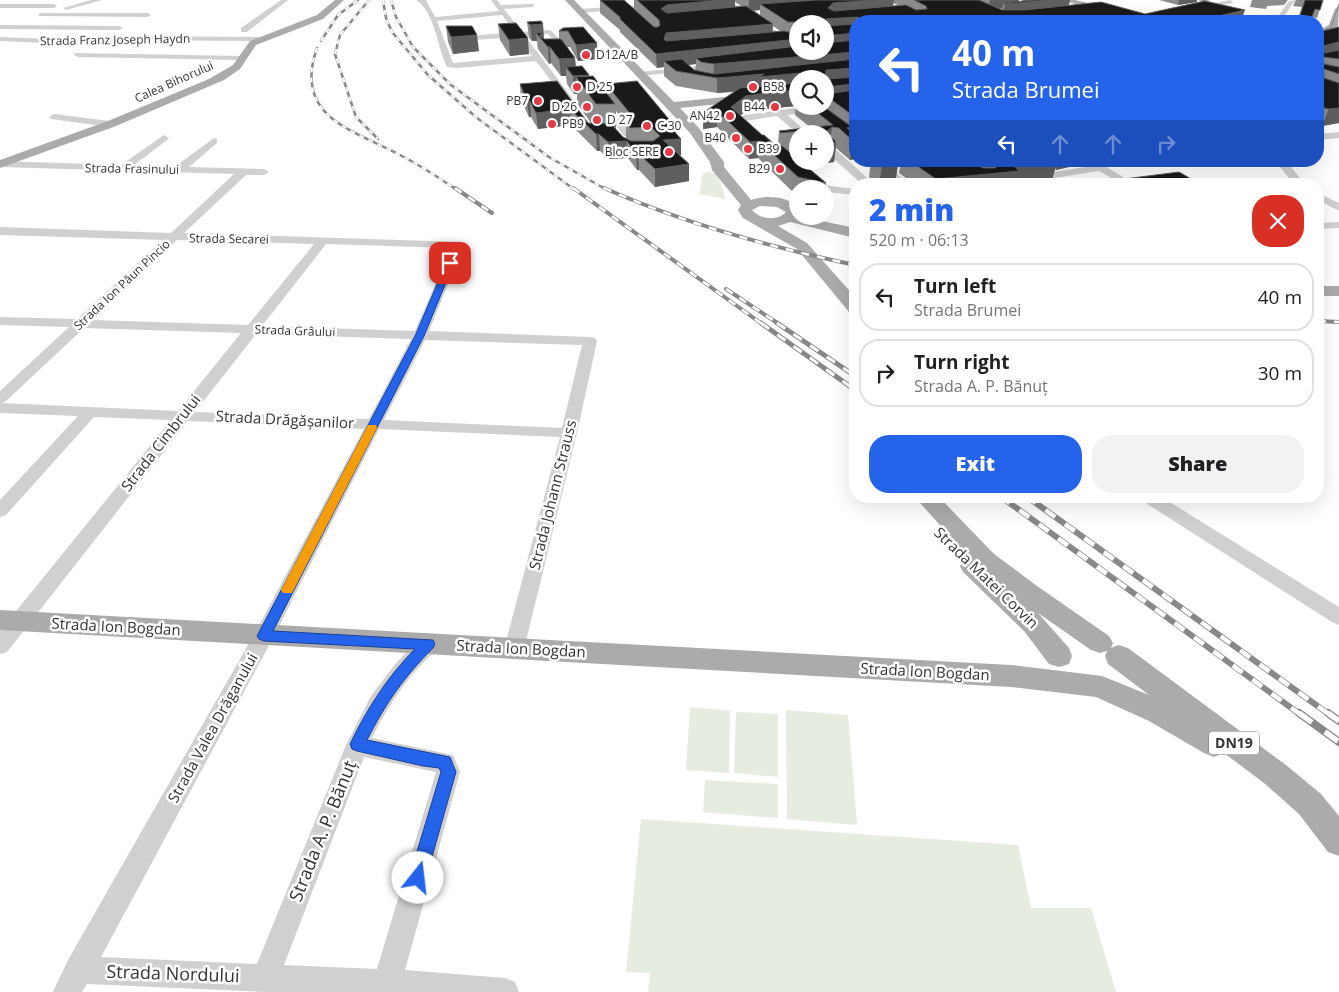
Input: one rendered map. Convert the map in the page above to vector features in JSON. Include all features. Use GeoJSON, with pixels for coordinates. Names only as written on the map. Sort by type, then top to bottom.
{"type":"FeatureCollection","features":[{"type":"Feature","properties":{"kind":"main road","name":"Calea Bihorului"},"geometry":{"type":"LineString","coordinates":[[0,164],[153,107],[222,76],[235,69],[242,58],[244,50],[260,40],[320,17],[340,0]]}},
{"type":"Feature","properties":{"kind":"main road"},"geometry":{"type":"LineString","coordinates":[[569,0],[639,74],[650,89],[694,130],[717,162],[773,202]]}},
{"type":"Feature","properties":{"kind":"main road"},"geometry":{"type":"LineString","coordinates":[[1064,0],[1126,15]]}},
{"type":"Feature","properties":{"kind":"main road"},"geometry":{"type":"LineString","coordinates":[[1334,30],[1339,9]]}},
{"type":"Feature","properties":{"kind":"main road"},"geometry":{"type":"LineString","coordinates":[[650,89],[686,96],[729,100]]}},
{"type":"Feature","properties":{"kind":"main road"},"geometry":{"type":"LineString","coordinates":[[670,106],[789,96]]}},
{"type":"Feature","properties":{"kind":"main road"},"geometry":{"type":"LineString","coordinates":[[694,130],[695,121],[701,112],[729,100]]}},
{"type":"Feature","properties":{"kind":"main road"},"geometry":{"type":"LineString","coordinates":[[717,162],[717,167],[750,206]]}},
{"type":"Feature","properties":{"kind":"main road"},"geometry":{"type":"LineString","coordinates":[[789,210],[786,205],[773,202],[758,202],[745,210],[746,213],[801,244],[849,301]]}},
{"type":"Feature","properties":{"kind":"main road"},"geometry":{"type":"LineString","coordinates":[[760,221],[771,222],[789,216]]}},
{"type":"Feature","properties":{"kind":"main road"},"geometry":{"type":"LineString","coordinates":[[834,224],[849,229]]}},
{"type":"Feature","properties":{"kind":"main road"},"geometry":{"type":"LineString","coordinates":[[795,225],[801,244]]}},
{"type":"Feature","properties":{"kind":"main road"},"geometry":{"type":"LineString","coordinates":[[833,225],[849,229]]}},
{"type":"Feature","properties":{"kind":"main road"},"geometry":{"type":"LineString","coordinates":[[801,244],[816,232],[849,230]]}},
{"type":"Feature","properties":{"kind":"main road"},"geometry":{"type":"LineString","coordinates":[[1324,290],[1339,291]]}},
{"type":"Feature","properties":{"kind":"main road"},"geometry":{"type":"LineString","coordinates":[[1324,297],[1339,297]]}},
{"type":"Feature","properties":{"kind":"main road","name":"Strada Matei Corvin"},"geometry":{"type":"LineString","coordinates":[[925,503],[927,518],[937,532],[1033,624],[1059,656]]}},
{"type":"Feature","properties":{"kind":"main road","name":"Strada Matei Corvin"},"geometry":{"type":"LineString","coordinates":[[931,503],[986,560],[1028,593],[1109,649],[1276,774],[1310,804],[1339,841]]}},
{"type":"Feature","properties":{"kind":"main road","name":"Strada Ion Bogdan"},"geometry":{"type":"LineString","coordinates":[[11,620],[264,636],[1011,676],[1098,687]]}},
{"type":"Feature","properties":{"kind":"main road","name":"DN19"},"geometry":{"type":"LineString","coordinates":[[1098,687],[1085,683],[1071,675],[1062,665],[1059,656],[1062,647],[1073,639],[1091,640],[1109,649]]}},
{"type":"Feature","properties":{"kind":"main road"},"geometry":{"type":"LineString","coordinates":[[1098,687],[1115,684],[1121,679],[1124,672],[1123,664],[1109,649]]}},
{"type":"Feature","properties":{"kind":"main road","name":"Strada Ion Bogdan"},"geometry":{"type":"LineString","coordinates":[[1011,676],[1059,656]]}},
{"type":"Feature","properties":{"kind":"main road","name":"Strada Matei Corvin"},"geometry":{"type":"LineString","coordinates":[[1098,687],[1150,706],[1194,731],[1246,768],[1339,841]]}},
{"type":"Feature","properties":{"kind":"street"},"geometry":{"type":"LineString","coordinates":[[31,17],[99,0]]}},
{"type":"Feature","properties":{"kind":"street"},"geometry":{"type":"LineString","coordinates":[[244,30],[285,0]]}},
{"type":"Feature","properties":{"kind":"street"},"geometry":{"type":"LineString","coordinates":[[724,0],[789,44]]}},
{"type":"Feature","properties":{"kind":"street"},"geometry":{"type":"LineString","coordinates":[[1282,15],[1291,2],[1298,0]]}},
{"type":"Feature","properties":{"kind":"street"},"geometry":{"type":"LineString","coordinates":[[424,1],[433,19],[450,65],[532,52],[565,50]]}},
{"type":"Feature","properties":{"kind":"street"},"geometry":{"type":"LineString","coordinates":[[1187,10],[1230,2]]}},
{"type":"Feature","properties":{"kind":"street"},"geometry":{"type":"LineString","coordinates":[[578,11],[666,4]]}},
{"type":"Feature","properties":{"kind":"street"},"geometry":{"type":"LineString","coordinates":[[433,19],[500,7],[532,5]]}},
{"type":"Feature","properties":{"kind":"street"},"geometry":{"type":"LineString","coordinates":[[0,6],[76,6]]}},
{"type":"Feature","properties":{"kind":"street"},"geometry":{"type":"LineString","coordinates":[[647,6],[654,11]]}},
{"type":"Feature","properties":{"kind":"street"},"geometry":{"type":"LineString","coordinates":[[500,7],[532,52],[560,81],[573,101]]}},
{"type":"Feature","properties":{"kind":"street"},"geometry":{"type":"LineString","coordinates":[[624,7],[631,14]]}},
{"type":"Feature","properties":{"kind":"street"},"geometry":{"type":"LineString","coordinates":[[1083,14],[1106,11]]}},
{"type":"Feature","properties":{"kind":"street"},"geometry":{"type":"LineString","coordinates":[[41,14],[148,15]]}},
{"type":"Feature","properties":{"kind":"street"},"geometry":{"type":"LineString","coordinates":[[738,16],[761,14]]}},
{"type":"Feature","properties":{"kind":"street"},"geometry":{"type":"LineString","coordinates":[[1,25],[22,19]]}},
{"type":"Feature","properties":{"kind":"street"},"geometry":{"type":"LineString","coordinates":[[1,25],[119,28]]}},
{"type":"Feature","properties":{"kind":"street"},"geometry":{"type":"LineString","coordinates":[[458,39],[550,32],[559,43],[532,52]]}},
{"type":"Feature","properties":{"kind":"street","name":"Strada Franz Joseph Haydn"},"geometry":{"type":"LineString","coordinates":[[0,39],[73,42],[98,42],[110,38],[260,40]]}},
{"type":"Feature","properties":{"kind":"street"},"geometry":{"type":"LineString","coordinates":[[775,41],[789,40]]}},
{"type":"Feature","properties":{"kind":"street"},"geometry":{"type":"LineString","coordinates":[[78,55],[242,58]]}},
{"type":"Feature","properties":{"kind":"street"},"geometry":{"type":"LineString","coordinates":[[639,74],[687,69],[714,63],[727,65]]}},
{"type":"Feature","properties":{"kind":"street"},"geometry":{"type":"LineString","coordinates":[[602,93],[597,96],[628,134],[616,135],[621,142]]}},
{"type":"Feature","properties":{"kind":"street"},"geometry":{"type":"LineString","coordinates":[[834,105],[849,104]]}},
{"type":"Feature","properties":{"kind":"street"},"geometry":{"type":"LineString","coordinates":[[760,142],[740,121],[752,116],[789,111]]}},
{"type":"Feature","properties":{"kind":"street"},"geometry":{"type":"LineString","coordinates":[[779,112],[794,125]]}},
{"type":"Feature","properties":{"kind":"street"},"geometry":{"type":"LineString","coordinates":[[816,115],[824,121]]}},
{"type":"Feature","properties":{"kind":"street"},"geometry":{"type":"LineString","coordinates":[[54,117],[110,124]]}},
{"type":"Feature","properties":{"kind":"street"},"geometry":{"type":"LineString","coordinates":[[1324,136],[1339,134]]}},
{"type":"Feature","properties":{"kind":"street"},"geometry":{"type":"LineString","coordinates":[[122,168],[164,138]]}},
{"type":"Feature","properties":{"kind":"street"},"geometry":{"type":"LineString","coordinates":[[178,170],[214,140]]}},
{"type":"Feature","properties":{"kind":"street"},"geometry":{"type":"LineString","coordinates":[[834,151],[847,149]]}},
{"type":"Feature","properties":{"kind":"street"},"geometry":{"type":"LineString","coordinates":[[834,157],[861,178]]}},
{"type":"Feature","properties":{"kind":"street","name":"Strada Frasinului"},"geometry":{"type":"LineString","coordinates":[[0,164],[264,172]]}},
{"type":"Feature","properties":{"kind":"street"},"geometry":{"type":"LineString","coordinates":[[883,167],[897,178]]}},
{"type":"Feature","properties":{"kind":"street"},"geometry":{"type":"LineString","coordinates":[[962,167],[977,178]]}},
{"type":"Feature","properties":{"kind":"street"},"geometry":{"type":"LineString","coordinates":[[1285,167],[1295,178]]}},
{"type":"Feature","properties":{"kind":"street"},"geometry":{"type":"LineString","coordinates":[[1059,178],[1051,173],[1101,168],[1119,178]]}},
{"type":"Feature","properties":{"kind":"street"},"geometry":{"type":"LineString","coordinates":[[798,170],[820,188],[849,191]]}},
{"type":"Feature","properties":{"kind":"street","name":"Strada Ion Păun Pincio"},"geometry":{"type":"LineString","coordinates":[[0,399],[244,171]]}},
{"type":"Feature","properties":{"kind":"street"},"geometry":{"type":"LineString","coordinates":[[1324,199],[1339,208]]}},
{"type":"Feature","properties":{"kind":"street"},"geometry":{"type":"LineString","coordinates":[[1324,226],[1339,225]]}},
{"type":"Feature","properties":{"kind":"street","name":"Strada Secarei"},"geometry":{"type":"LineString","coordinates":[[0,230],[173,238],[323,240],[458,245]]}},
{"type":"Feature","properties":{"kind":"street","name":"Strada Cimbrului"},"geometry":{"type":"LineString","coordinates":[[0,646],[11,620],[183,415],[323,240]]}},
{"type":"Feature","properties":{"kind":"street","name":"Strada Valea Drăganului"},"geometry":{"type":"LineString","coordinates":[[72,981],[264,636],[420,336],[458,245]]}},
{"type":"Feature","properties":{"kind":"street","name":"Strada Grâului"},"geometry":{"type":"LineString","coordinates":[[0,321],[590,341]]}},
{"type":"Feature","properties":{"kind":"street","name":"Strada Johann Strauss"},"geometry":{"type":"LineString","coordinates":[[514,650],[569,433],[590,341]]}},
{"type":"Feature","properties":{"kind":"street","name":"Strada Drăgășanilor"},"geometry":{"type":"LineString","coordinates":[[0,408],[569,433]]}},
{"type":"Feature","properties":{"kind":"street"},"geometry":{"type":"LineString","coordinates":[[0,511],[91,411]]}},
{"type":"Feature","properties":{"kind":"street"},"geometry":{"type":"LineString","coordinates":[[1159,503],[1339,617]]}},
{"type":"Feature","properties":{"kind":"street","name":"Strada A. P. Bănuț"},"geometry":{"type":"LineString","coordinates":[[265,978],[357,744],[379,702],[404,668],[428,644]]}},
{"type":"Feature","properties":{"kind":"street"},"geometry":{"type":"LineString","coordinates":[[357,744],[423,760],[445,762],[448,772],[387,983]]}},
{"type":"Feature","properties":{"kind":"street","name":"Strada Nordului"},"geometry":{"type":"LineString","coordinates":[[72,981],[265,978],[387,983],[505,992]]}},
{"type":"Feature","properties":{"kind":"shaded area"},"geometry":{"type":"Polygon","coordinates":[[[703,173],[717,174],[726,199],[699,194],[703,173]]]}},
{"type":"Feature","properties":{"kind":"shaded area"},"geometry":{"type":"Polygon","coordinates":[[[690,707],[730,711],[729,773],[686,770],[690,707]]]}},
{"type":"Feature","properties":{"kind":"shaded area"},"geometry":{"type":"Polygon","coordinates":[[[786,710],[848,715],[857,825],[787,819],[786,710]]]}},
{"type":"Feature","properties":{"kind":"shaded area"},"geometry":{"type":"Polygon","coordinates":[[[736,712],[778,714],[778,777],[734,773],[736,712]]]}},
{"type":"Feature","properties":{"kind":"shaded area"},"geometry":{"type":"Polygon","coordinates":[[[705,780],[778,784],[778,818],[703,812],[705,780]]]}},
{"type":"Feature","properties":{"kind":"shaded area"},"geometry":{"type":"Polygon","coordinates":[[[641,819],[1018,845],[1031,908],[1091,908],[1116,992],[648,992],[650,973],[626,972],[641,819]]]}},
{"type":"Feature","properties":{"kind":"building"},"geometry":{"type":"Polygon","coordinates":[[[600,0],[624,0],[654,27],[658,27],[660,25],[659,20],[637,0],[722,0],[667,5],[661,9],[667,13],[746,6],[773,24],[666,33],[664,39],[666,41],[784,31],[789,32],[789,40],[656,54],[619,18],[621,18],[600,0]]]}},
{"type":"Feature","properties":{"kind":"building"},"geometry":{"type":"Polygon","coordinates":[[[816,0],[876,0],[833,3],[828,8],[834,11],[906,5],[916,10],[927,9],[926,6],[914,0],[979,0],[1002,10],[1025,10],[1101,2],[1145,14],[1205,1],[1245,10],[1223,15],[849,15],[849,18],[834,18],[834,15],[789,15],[788,22],[760,4],[816,0]]]}},
{"type":"Feature","properties":{"kind":"building"},"geometry":{"type":"Polygon","coordinates":[[[1034,0],[1050,0],[1004,3],[1034,0]]]}},
{"type":"Feature","properties":{"kind":"building"},"geometry":{"type":"Polygon","coordinates":[[[1305,0],[1323,0],[1320,10],[1315,9],[1313,15],[1300,15],[1305,0]]]}},
{"type":"Feature","properties":{"kind":"building"},"geometry":{"type":"Polygon","coordinates":[[[541,21],[543,24],[530,25],[527,22],[541,21]]]}},
{"type":"Feature","properties":{"kind":"building"},"geometry":{"type":"Polygon","coordinates":[[[516,23],[528,38],[509,40],[498,24],[516,23]]]}},
{"type":"Feature","properties":{"kind":"building"},"geometry":{"type":"Polygon","coordinates":[[[849,24],[849,34],[834,35],[834,25],[849,24]]]}},
{"type":"Feature","properties":{"kind":"building"},"geometry":{"type":"Polygon","coordinates":[[[446,26],[472,26],[477,35],[451,37],[446,26]]]}},
{"type":"Feature","properties":{"kind":"building"},"geometry":{"type":"Polygon","coordinates":[[[583,27],[597,43],[576,45],[568,31],[559,31],[563,28],[583,27]]]}},
{"type":"Feature","properties":{"kind":"building"},"geometry":{"type":"Polygon","coordinates":[[[1339,27],[1339,42],[1324,46],[1324,31],[1339,27]]]}},
{"type":"Feature","properties":{"kind":"building"},"geometry":{"type":"Polygon","coordinates":[[[536,33],[543,33],[539,36],[544,39],[561,39],[575,58],[559,59],[536,33]]]}},
{"type":"Feature","properties":{"kind":"building"},"geometry":{"type":"Polygon","coordinates":[[[849,41],[849,53],[834,54],[834,42],[849,41]]]}},
{"type":"Feature","properties":{"kind":"building"},"geometry":{"type":"Polygon","coordinates":[[[789,47],[789,58],[714,64],[701,62],[696,58],[789,47]]]}},
{"type":"Feature","properties":{"kind":"building"},"geometry":{"type":"Polygon","coordinates":[[[1339,50],[1339,59],[1324,57],[1324,52],[1339,50]]]}},
{"type":"Feature","properties":{"kind":"building"},"geometry":{"type":"Polygon","coordinates":[[[682,59],[694,70],[714,74],[849,60],[849,68],[789,70],[789,74],[759,77],[764,74],[717,78],[676,71],[664,61],[682,59]]]}},
{"type":"Feature","properties":{"kind":"building"},"geometry":{"type":"Polygon","coordinates":[[[1324,64],[1339,67],[1339,74],[1324,69],[1324,64]]]}},
{"type":"Feature","properties":{"kind":"building"},"geometry":{"type":"Polygon","coordinates":[[[582,66],[589,75],[573,76],[566,67],[582,66]]]}},
{"type":"Feature","properties":{"kind":"building"},"geometry":{"type":"Polygon","coordinates":[[[593,76],[615,104],[596,104],[576,77],[593,76]]]}},
{"type":"Feature","properties":{"kind":"building"},"geometry":{"type":"Polygon","coordinates":[[[849,77],[849,85],[834,86],[834,78],[849,77]]]}},
{"type":"Feature","properties":{"kind":"building"},"geometry":{"type":"Polygon","coordinates":[[[1324,78],[1339,83],[1339,108],[1324,108],[1324,78]]]}},
{"type":"Feature","properties":{"kind":"building"},"geometry":{"type":"Polygon","coordinates":[[[557,81],[588,123],[611,124],[623,137],[631,141],[653,141],[660,136],[651,127],[630,128],[626,122],[632,120],[633,117],[606,84],[637,81],[672,123],[667,123],[681,139],[663,140],[689,164],[655,169],[636,153],[627,141],[608,142],[599,134],[596,134],[570,109],[536,113],[530,101],[527,101],[520,84],[557,81]]]}},
{"type":"Feature","properties":{"kind":"building"},"geometry":{"type":"Polygon","coordinates":[[[789,84],[789,91],[746,96],[731,107],[762,135],[789,152],[789,169],[759,141],[750,142],[717,111],[704,112],[740,88],[789,84]]]}},
{"type":"Feature","properties":{"kind":"building"},"geometry":{"type":"Polygon","coordinates":[[[849,91],[849,113],[834,102],[834,93],[849,91]]]}},
{"type":"Feature","properties":{"kind":"building"},"geometry":{"type":"Polygon","coordinates":[[[834,114],[849,125],[847,128],[849,130],[849,137],[839,128],[834,127],[834,125],[820,115],[834,114]]]}},
{"type":"Feature","properties":{"kind":"building"},"geometry":{"type":"Polygon","coordinates":[[[789,130],[789,132],[781,133],[779,131],[789,130]]]}},
{"type":"Feature","properties":{"kind":"building"},"geometry":{"type":"Polygon","coordinates":[[[919,167],[1015,167],[1019,171],[946,178],[935,178],[919,167]]]}},
{"type":"Feature","properties":{"kind":"building"},"geometry":{"type":"Polygon","coordinates":[[[790,170],[811,170],[822,180],[812,180],[798,177],[790,170]]]}},
{"type":"Feature","properties":{"kind":"building"},"geometry":{"type":"Polygon","coordinates":[[[1179,172],[1190,178],[1132,178],[1179,172]]]}},
{"type":"Feature","properties":{"kind":"tram line"},"geometry":{"type":"LineString","coordinates":[[1324,31],[1331,27],[1339,4]]}},
{"type":"Feature","properties":{"kind":"railway"},"geometry":{"type":"LineString","coordinates":[[321,41],[338,15],[358,0]]}},
{"type":"Feature","properties":{"kind":"railway"},"geometry":{"type":"LineString","coordinates":[[369,0],[340,35],[335,54],[356,117],[378,139]]}},
{"type":"Feature","properties":{"kind":"railway"},"geometry":{"type":"LineString","coordinates":[[383,0],[386,18],[392,32],[428,75],[477,118],[575,190]]}},
{"type":"Feature","properties":{"kind":"railway"},"geometry":{"type":"LineString","coordinates":[[391,0],[396,17],[413,47],[451,85],[549,157],[607,190]]}},
{"type":"Feature","properties":{"kind":"railway"},"geometry":{"type":"LineString","coordinates":[[317,48],[312,71],[313,90],[319,105],[345,127],[413,162],[457,190]]}},
{"type":"Feature","properties":{"kind":"railway"},"geometry":{"type":"LineString","coordinates":[[455,188],[492,213]]}},
{"type":"Feature","properties":{"kind":"railway"},"geometry":{"type":"LineString","coordinates":[[573,188],[762,324]]}},
{"type":"Feature","properties":{"kind":"railway"},"geometry":{"type":"LineString","coordinates":[[604,188],[665,213],[728,233],[849,264]]}},
{"type":"Feature","properties":{"kind":"railway"},"geometry":{"type":"LineString","coordinates":[[726,289],[779,324]]}},
{"type":"Feature","properties":{"kind":"railway"},"geometry":{"type":"LineString","coordinates":[[1324,321],[1339,322]]}},
{"type":"Feature","properties":{"kind":"railway"},"geometry":{"type":"LineString","coordinates":[[761,323],[849,386]]}},
{"type":"Feature","properties":{"kind":"railway"},"geometry":{"type":"LineString","coordinates":[[777,323],[849,372]]}},
{"type":"Feature","properties":{"kind":"railway"},"geometry":{"type":"LineString","coordinates":[[1010,503],[1301,715]]}},
{"type":"Feature","properties":{"kind":"railway"},"geometry":{"type":"LineString","coordinates":[[1036,503],[1330,715]]}},
{"type":"Feature","properties":{"kind":"railway"},"geometry":{"type":"LineString","coordinates":[[1299,713],[1339,742]]}},
{"type":"Feature","properties":{"kind":"railway"},"geometry":{"type":"LineString","coordinates":[[1328,713],[1339,721]]}},
{"type":"Feature","properties":{"kind":"slow traffic"},"geometry":{"type":"LineString","coordinates":[[288,590],[372,428]]}},
{"type":"Feature","properties":{"kind":"place","name":"D12A/B"},"geometry":{"type":"Point","coordinates":[586,55]}},
{"type":"Feature","properties":{"kind":"place","name":"D 25"},"geometry":{"type":"Point","coordinates":[577,87]}},
{"type":"Feature","properties":{"kind":"place","name":"B58"},"geometry":{"type":"Point","coordinates":[753,87]}},
{"type":"Feature","properties":{"kind":"place","name":"PB7"},"geometry":{"type":"Point","coordinates":[538,101]}},
{"type":"Feature","properties":{"kind":"place","name":"D 26"},"geometry":{"type":"Point","coordinates":[587,107]}},
{"type":"Feature","properties":{"kind":"place","name":"B44"},"geometry":{"type":"Point","coordinates":[775,107]}},
{"type":"Feature","properties":{"kind":"place","name":"AN42"},"geometry":{"type":"Point","coordinates":[730,116]}},
{"type":"Feature","properties":{"kind":"place","name":"D 27"},"geometry":{"type":"Point","coordinates":[597,120]}},
{"type":"Feature","properties":{"kind":"place","name":"PB9"},"geometry":{"type":"Point","coordinates":[552,124]}},
{"type":"Feature","properties":{"kind":"place","name":"C 30"},"geometry":{"type":"Point","coordinates":[647,126]}},
{"type":"Feature","properties":{"kind":"place","name":"B40"},"geometry":{"type":"Point","coordinates":[736,138]}},
{"type":"Feature","properties":{"kind":"place","name":"B39"},"geometry":{"type":"Point","coordinates":[748,149]}},
{"type":"Feature","properties":{"kind":"place","name":"Bloc SERE"},"geometry":{"type":"Point","coordinates":[669,152]}},
{"type":"Feature","properties":{"kind":"place","name":"B29"},"geometry":{"type":"Point","coordinates":[780,169]}},
{"type":"Feature","properties":{"kind":"route"},"geometry":{"type":"LineString","coordinates":[[418,878],[448,772],[445,762],[423,760],[357,744],[379,702],[404,668],[428,644],[264,636],[420,336],[450,263]]}}]}
